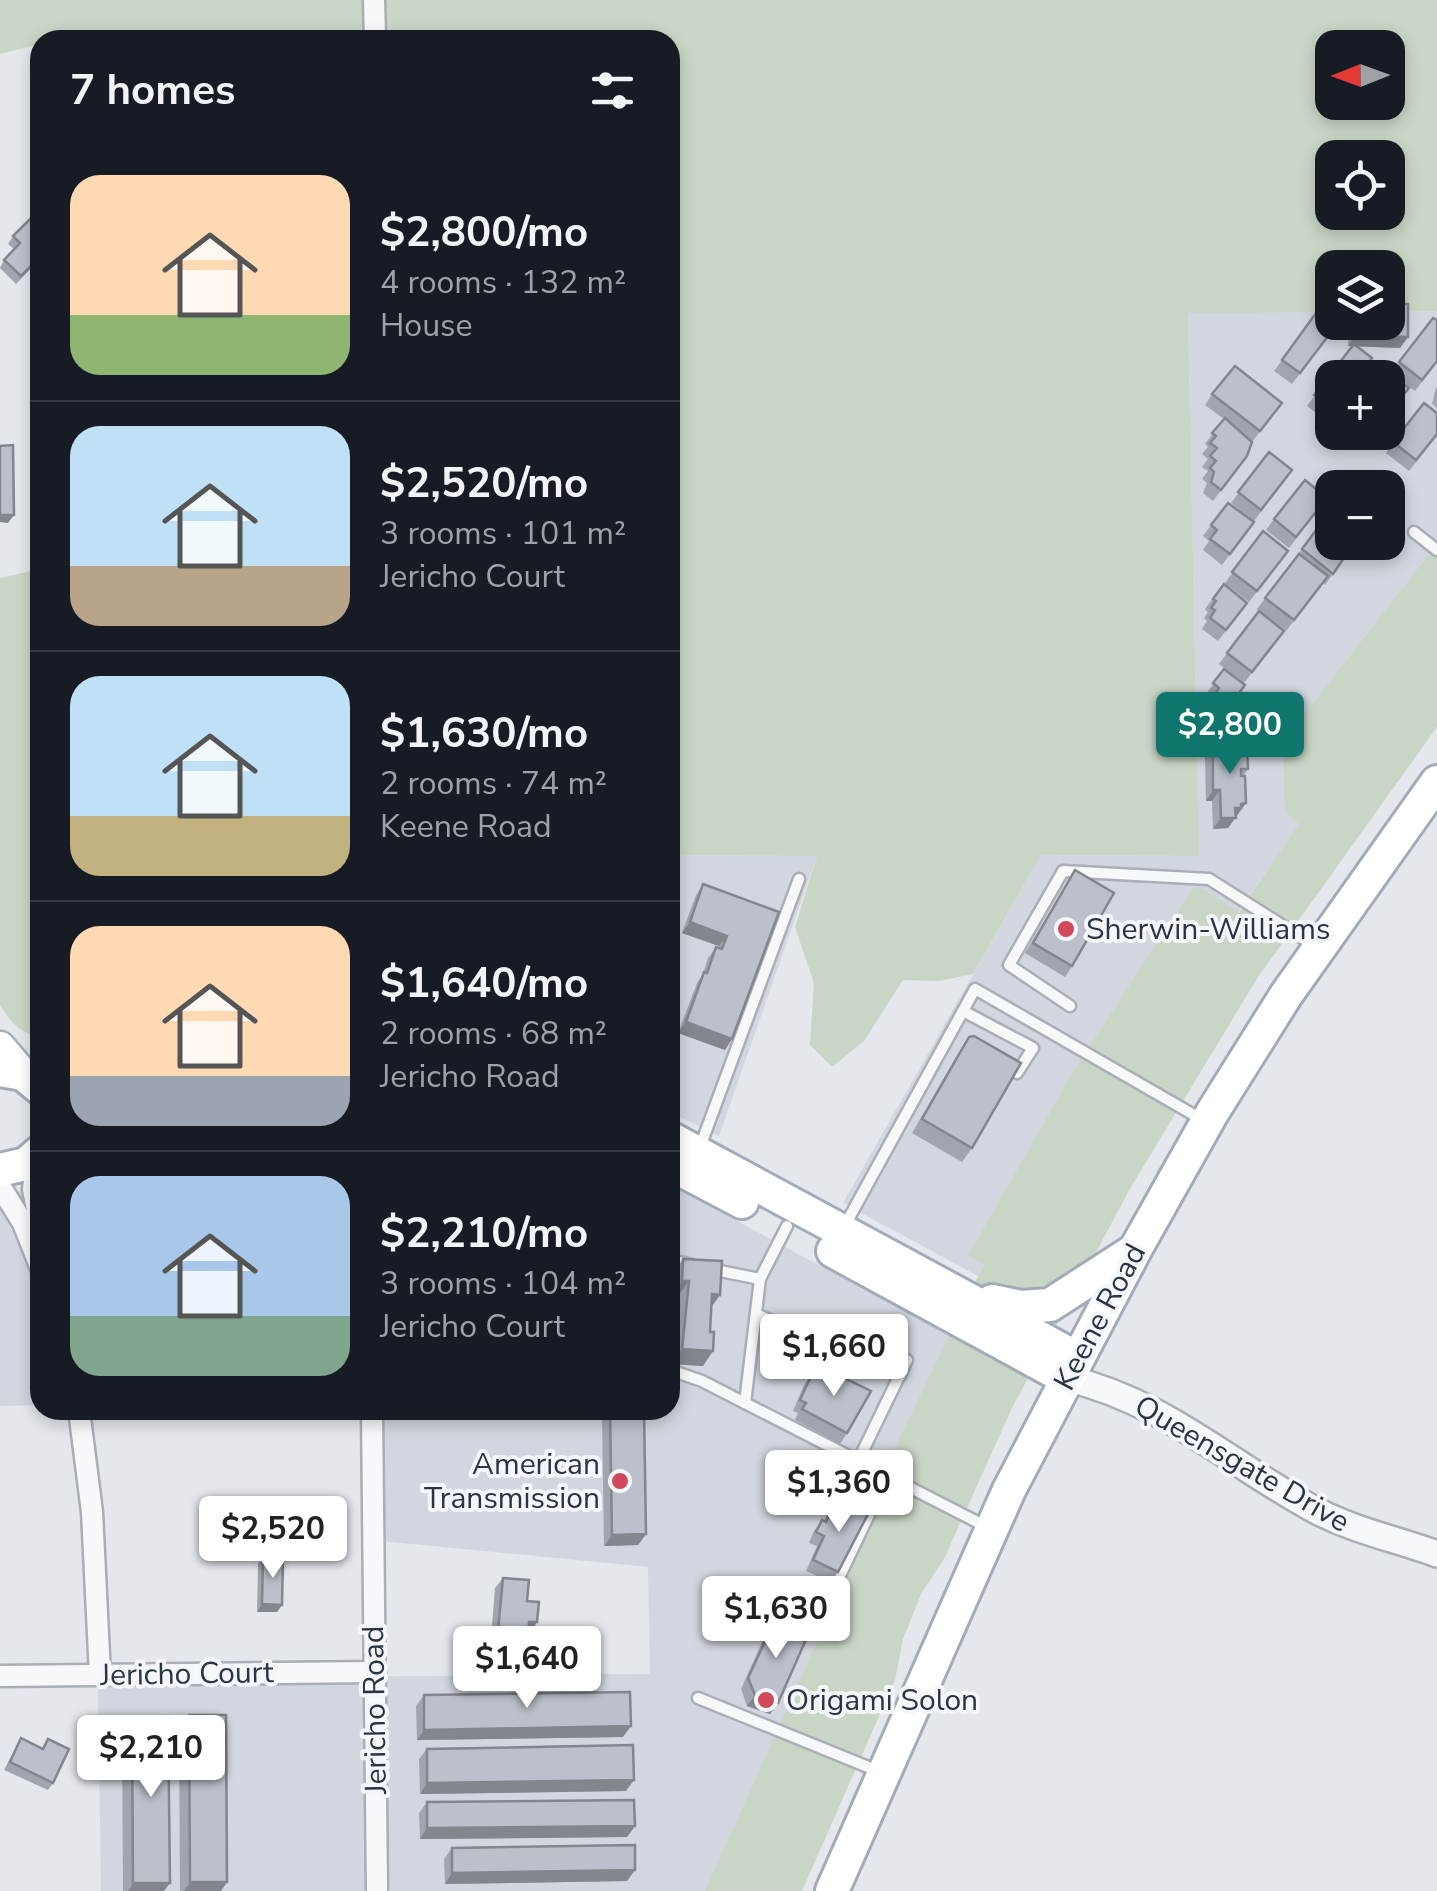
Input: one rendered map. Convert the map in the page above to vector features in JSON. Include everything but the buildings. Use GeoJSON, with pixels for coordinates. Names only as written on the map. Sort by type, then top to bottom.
{"type":"FeatureCollection","features":[{"type":"Feature","properties":{"kind":"main road","name":"Keene Road"},"geometry":{"type":"LineString","coordinates":[[832,1891],[991,1529],[1136,1250],[1206,1122],[1318,948],[1437,782]]}},
{"type":"Feature","properties":{"kind":"main road"},"geometry":{"type":"LineString","coordinates":[[0,1048],[28,1079]]}},
{"type":"Feature","properties":{"kind":"main road","name":"Queensgate Drive"},"geometry":{"type":"LineString","coordinates":[[680,1152],[842,1230],[970,1298],[1072,1368]]}},
{"type":"Feature","properties":{"kind":"main road","name":"Queensgate Drive"},"geometry":{"type":"LineString","coordinates":[[680,1153],[788,1226],[1072,1368]]}},
{"type":"Feature","properties":{"kind":"main road"},"geometry":{"type":"LineString","coordinates":[[0,1170],[30,1161]]}},
{"type":"Feature","properties":{"kind":"main road"},"geometry":{"type":"LineString","coordinates":[[970,1298],[1021,1306],[1050,1305],[1136,1250]]}},
{"type":"Feature","properties":{"kind":"street"},"geometry":{"type":"LineString","coordinates":[[374,0],[375,30]]}},
{"type":"Feature","properties":{"kind":"street"},"geometry":{"type":"LineString","coordinates":[[0,1186],[30,1241]]}},
{"type":"Feature","properties":{"kind":"street","name":"Queensgate Drive"},"geometry":{"type":"LineString","coordinates":[[1072,1368],[1196,1432],[1273,1485],[1328,1516],[1352,1528],[1437,1554]]}},
{"type":"Feature","properties":{"kind":"street"},"geometry":{"type":"LineString","coordinates":[[79,1420],[94,1528],[100,1674]]}},
{"type":"Feature","properties":{"kind":"street","name":"Jericho Road"},"geometry":{"type":"LineString","coordinates":[[372,1420],[377,1891]]}},
{"type":"Feature","properties":{"kind":"street","name":"Jericho Court"},"geometry":{"type":"LineString","coordinates":[[0,1676],[374,1672]]}},
{"type":"Feature","properties":{"kind":"lane"},"geometry":{"type":"LineString","coordinates":[[1414,532],[1437,550]]}},
{"type":"Feature","properties":{"kind":"lane"},"geometry":{"type":"LineString","coordinates":[[1070,1006],[1009,965],[1063,871],[1209,878],[1318,948]]}},
{"type":"Feature","properties":{"kind":"lane"},"geometry":{"type":"LineString","coordinates":[[680,1150],[800,880]]}},
{"type":"Feature","properties":{"kind":"lane"},"geometry":{"type":"LineString","coordinates":[[842,1230],[975,988],[1206,1122]]}},
{"type":"Feature","properties":{"kind":"lane"},"geometry":{"type":"LineString","coordinates":[[962,1011],[1033,1048],[1017,1073],[1000,1064]]}},
{"type":"Feature","properties":{"kind":"lane"},"geometry":{"type":"LineString","coordinates":[[948,1038],[965,1046]]}},
{"type":"Feature","properties":{"kind":"lane"},"geometry":{"type":"LineString","coordinates":[[745,1403],[760,1279],[788,1226]]}},
{"type":"Feature","properties":{"kind":"lane"},"geometry":{"type":"LineString","coordinates":[[680,1262],[760,1279]]}},
{"type":"Feature","properties":{"kind":"lane"},"geometry":{"type":"LineString","coordinates":[[756,1314],[850,1355]]}},
{"type":"Feature","properties":{"kind":"lane"},"geometry":{"type":"LineString","coordinates":[[858,1460],[908,1360]]}},
{"type":"Feature","properties":{"kind":"lane"},"geometry":{"type":"LineString","coordinates":[[874,1365],[900,1376]]}},
{"type":"Feature","properties":{"kind":"lane"},"geometry":{"type":"LineString","coordinates":[[680,1373],[702,1381],[991,1529]]}},
{"type":"Feature","properties":{"kind":"lane"},"geometry":{"type":"LineString","coordinates":[[772,1460],[866,1502]]}},
{"type":"Feature","properties":{"kind":"lane"},"geometry":{"type":"LineString","coordinates":[[748,1588],[810,1612],[824,1609],[868,1515],[866,1502],[885,1475]]}},
{"type":"Feature","properties":{"kind":"lane"},"geometry":{"type":"LineString","coordinates":[[698,1698],[883,1773]]}},
{"type":"Feature","properties":{"kind":"shaded area"},"geometry":{"type":"Polygon","coordinates":[[[1405,311],[1437,311],[1437,544],[1285,812],[1300,824],[1238,912],[1203,889],[1079,1063],[969,1255],[984,1263],[978,1276],[843,1203],[1041,855],[1199,856],[1188,312],[1315,312],[1315,340],[1405,340],[1405,311]]]}},
{"type":"Feature","properties":{"kind":"shaded area"},"geometry":{"type":"Polygon","coordinates":[[[680,855],[817,856],[719,1136],[680,1117],[680,855]]]}},
{"type":"Feature","properties":{"kind":"shaded area"},"geometry":{"type":"Polygon","coordinates":[[[30,1188],[30,1405],[0,1406],[0,1197],[30,1188]]]}},
{"type":"Feature","properties":{"kind":"shaded area"},"geometry":{"type":"Polygon","coordinates":[[[680,1190],[995,1360],[759,1891],[101,1891],[98,1679],[650,1674],[648,1567],[371,1540],[369,1420],[680,1420],[680,1190]]]}},
{"type":"Feature","properties":{"kind":"green space"},"geometry":{"type":"Polygon","coordinates":[[[0,0],[1437,0],[1437,311],[1405,311],[1405,250],[1315,250],[1315,312],[1188,313],[1199,856],[1041,855],[973,974],[939,981],[903,980],[864,1041],[832,1067],[810,1045],[814,983],[795,927],[817,856],[680,855],[680,30],[30,30],[30,46],[0,54],[0,0]]]}},
{"type":"Feature","properties":{"kind":"green space"},"geometry":{"type":"Polygon","coordinates":[[[1437,544],[1437,727],[1258,977],[1131,1187],[1012,1408],[944,1559],[921,1594],[903,1639],[895,1680],[802,1891],[705,1891],[896,1467],[888,1462],[984,1264],[968,1256],[1073,1072],[1193,888],[1203,889],[1239,912],[1299,824],[1285,812],[1283,742],[1437,544]]]}},
{"type":"Feature","properties":{"kind":"green space"},"geometry":{"type":"Polygon","coordinates":[[[30,571],[30,1034],[16,1026],[0,1004],[0,578],[30,571]]]}},
{"type":"Feature","properties":{"kind":"place","name":"Sherwin-Williams"},"geometry":{"type":"Point","coordinates":[1066,929]}},
{"type":"Feature","properties":{"kind":"place","name":"American Transmission"},"geometry":{"type":"Point","coordinates":[620,1481]}},
{"type":"Feature","properties":{"kind":"place","name":"Origami Solon"},"geometry":{"type":"Point","coordinates":[766,1700]}}]}
